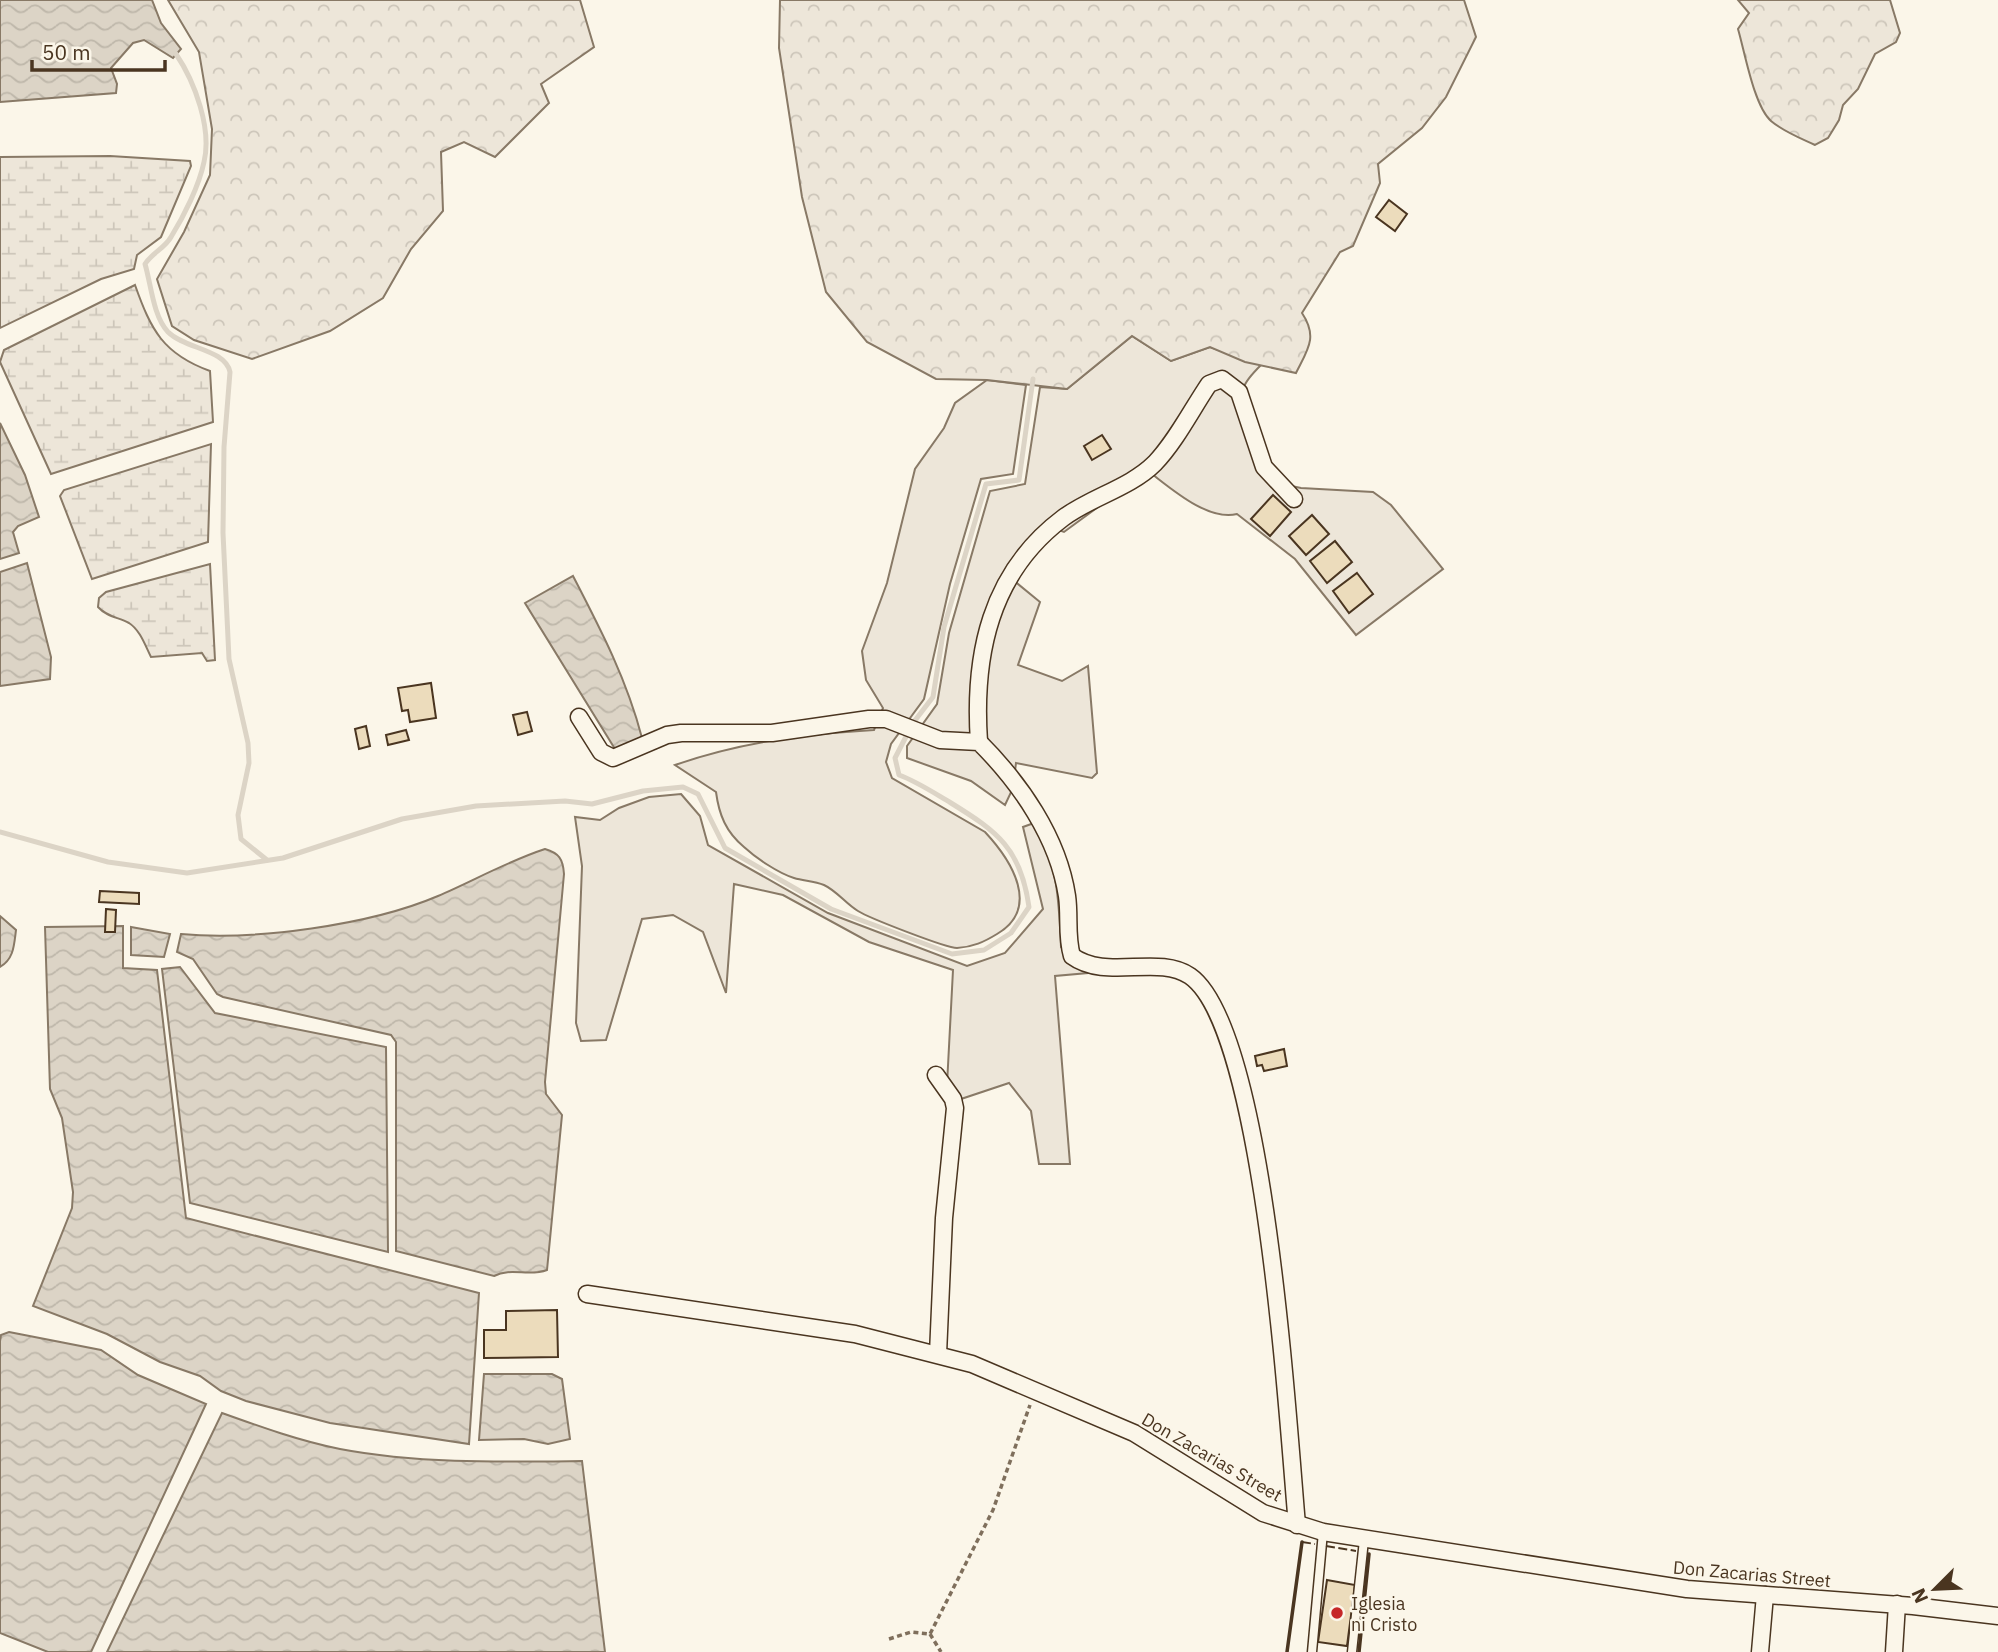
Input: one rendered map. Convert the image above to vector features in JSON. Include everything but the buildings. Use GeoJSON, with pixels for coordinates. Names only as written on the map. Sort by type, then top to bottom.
{"type":"FeatureCollection","features":[{"type":"Feature","properties":{"kind":"street"},"geometry":{"type":"LineString","coordinates":[[1294,499],[1264,467],[1237,389],[1222,379],[1209,384],[1154,464],[1063,518],[1037,541],[1013,570],[993,606],[977,694],[979,742],[1013,779],[1055,851],[1067,894],[1072,956],[1083,964],[1171,969],[1189,976],[1203,990],[1223,1032],[1247,1104],[1256,1150],[1276,1307],[1297,1524]]}},
{"type":"Feature","properties":{"kind":"street"},"geometry":{"type":"LineString","coordinates":[[579,717],[601,752],[612,758],[667,735],[772,733],[869,719],[898,722],[940,740],[979,742]]}},
{"type":"Feature","properties":{"kind":"street"},"geometry":{"type":"LineString","coordinates":[[936,1075],[953,1099],[955,1108],[944,1218],[939,1354]]}},
{"type":"Feature","properties":{"kind":"street","name":"Don Zacarias Street"},"geometry":{"type":"LineString","coordinates":[[587,1294],[855,1334],[939,1354],[990,1372],[1134,1433],[1253,1508],[1323,1532],[1687,1589],[1896,1604],[1998,1616]]}},
{"type":"Feature","properties":{"kind":"street"},"geometry":{"type":"LineString","coordinates":[[1760,1652],[1765,1595]]}},
{"type":"Feature","properties":{"kind":"street"},"geometry":{"type":"LineString","coordinates":[[1894,1652],[1896,1604]]}},
{"type":"Feature","properties":{"kind":"lane"},"geometry":{"type":"LineString","coordinates":[[1312,1652],[1323,1532]]}},
{"type":"Feature","properties":{"kind":"lane"},"geometry":{"type":"LineString","coordinates":[[1352,1652],[1364,1540]]}},
{"type":"Feature","properties":{"kind":"path"},"geometry":{"type":"LineString","coordinates":[[930,1634],[993,1510],[1035,1393]]}},
{"type":"Feature","properties":{"kind":"path"},"geometry":{"type":"LineString","coordinates":[[889,1639],[911,1632],[930,1634]]}},
{"type":"Feature","properties":{"kind":"path"},"geometry":{"type":"LineString","coordinates":[[930,1634],[941,1652]]}},
{"type":"Feature","properties":{"kind":"green space"},"geometry":{"type":"Polygon","coordinates":[[[168,0],[580,0],[594,47],[541,84],[549,103],[495,157],[464,142],[441,152],[443,211],[411,249],[383,298],[330,331],[252,359],[194,340],[172,326],[157,279],[184,232],[210,175],[212,129],[199,52],[168,0]]]}},
{"type":"Feature","properties":{"kind":"green space"},"geometry":{"type":"Polygon","coordinates":[[[780,0],[1464,0],[1476,37],[1446,97],[1422,128],[1378,164],[1380,183],[1353,246],[1340,252],[1302,313],[1310,329],[1310,343],[1296,373],[1245,362],[1210,347],[1171,361],[1132,336],[1067,389],[987,380],[936,379],[867,342],[826,292],[802,197],[779,48],[780,0]]]}},
{"type":"Feature","properties":{"kind":"green space"},"geometry":{"type":"Polygon","coordinates":[[[1738,0],[1890,0],[1900,33],[1896,42],[1875,54],[1858,89],[1843,105],[1839,120],[1828,138],[1815,145],[1781,128],[1765,114],[1755,92],[1738,29],[1749,13],[1738,0]]]}},
{"type":"Feature","properties":{"kind":"green space"},"geometry":{"type":"Polygon","coordinates":[[[110,156],[190,161],[191,166],[161,237],[137,255],[134,269],[101,279],[0,328],[0,157],[110,156]]]}},
{"type":"Feature","properties":{"kind":"green space"},"geometry":{"type":"Polygon","coordinates":[[[135,285],[153,328],[161,338],[181,357],[210,371],[213,422],[51,474],[0,362],[4,350],[135,285]]]}},
{"type":"Feature","properties":{"kind":"green space"},"geometry":{"type":"Polygon","coordinates":[[[1132,336],[1171,361],[1210,347],[1261,365],[1244,387],[1245,412],[1254,438],[1282,484],[1301,488],[1373,492],[1391,505],[1443,569],[1356,635],[1295,559],[1237,514],[1226,515],[1204,509],[1152,474],[1128,485],[1064,532],[1050,527],[1007,575],[1040,602],[1018,665],[1062,681],[1088,666],[1097,773],[1092,778],[1016,763],[1013,788],[1005,805],[971,781],[907,758],[907,746],[937,704],[949,633],[990,491],[1025,484],[1040,387],[1067,389],[1132,336]]]}},
{"type":"Feature","properties":{"kind":"green space"},"geometry":{"type":"Polygon","coordinates":[[[987,380],[1026,385],[1013,474],[981,479],[950,584],[924,699],[891,744],[886,762],[892,778],[985,832],[1004,857],[1018,884],[1020,898],[1010,923],[983,942],[957,948],[865,915],[824,885],[794,878],[768,865],[744,847],[728,829],[721,816],[716,792],[675,765],[724,750],[773,740],[874,730],[883,708],[866,680],[862,651],[887,583],[915,469],[944,428],[955,403],[987,380]]]}},
{"type":"Feature","properties":{"kind":"green space"},"geometry":{"type":"Polygon","coordinates":[[[211,444],[208,542],[92,579],[60,496],[64,490],[211,444]]]}},
{"type":"Feature","properties":{"kind":"green space"},"geometry":{"type":"Polygon","coordinates":[[[210,564],[215,660],[207,661],[202,653],[151,657],[133,626],[98,607],[99,598],[106,592],[210,564]]]}},
{"type":"Feature","properties":{"kind":"green space"},"geometry":{"type":"Polygon","coordinates":[[[681,794],[700,816],[708,845],[828,913],[967,966],[1005,953],[1043,909],[1023,827],[1034,823],[1053,868],[1061,947],[1073,960],[1111,971],[1055,976],[1070,1164],[1039,1164],[1031,1111],[1009,1083],[946,1104],[953,970],[869,942],[783,895],[734,884],[726,993],[703,932],[673,915],[642,919],[606,1040],[581,1041],[576,1023],[582,866],[575,817],[600,820],[619,808],[649,797],[681,794]]]}},
{"type":"Feature","properties":{"kind":"water"},"geometry":{"type":"Polygon","coordinates":[[[0,0],[152,0],[161,23],[181,49],[173,58],[144,40],[133,43],[111,68],[117,84],[116,93],[0,102],[0,0]]]}},
{"type":"Feature","properties":{"kind":"water"},"geometry":{"type":"Polygon","coordinates":[[[0,423],[25,475],[39,517],[18,526],[13,532],[19,553],[0,559],[0,423]]]}},
{"type":"Feature","properties":{"kind":"water"},"geometry":{"type":"Polygon","coordinates":[[[27,563],[51,657],[50,679],[0,686],[0,572],[27,563]]]}},
{"type":"Feature","properties":{"kind":"water"},"geometry":{"type":"Polygon","coordinates":[[[573,576],[621,675],[642,738],[615,749],[525,603],[573,576]]]}},
{"type":"Feature","properties":{"kind":"water"},"geometry":{"type":"Polygon","coordinates":[[[545,849],[559,857],[564,874],[545,1082],[546,1094],[562,1115],[547,1270],[534,1273],[507,1272],[494,1276],[396,1251],[396,1042],[391,1035],[223,997],[217,994],[193,959],[177,952],[181,934],[210,936],[276,933],[346,923],[379,915],[438,896],[545,849]]]}},
{"type":"Feature","properties":{"kind":"water"},"geometry":{"type":"Polygon","coordinates":[[[0,916],[16,930],[11,956],[0,967],[0,916]]]}},
{"type":"Feature","properties":{"kind":"water"},"geometry":{"type":"Polygon","coordinates":[[[123,926],[123,968],[157,970],[186,1218],[479,1293],[469,1444],[330,1423],[246,1401],[221,1391],[200,1376],[160,1362],[107,1334],[33,1306],[72,1208],[73,1192],[62,1118],[50,1089],[45,927],[123,926]]]}},
{"type":"Feature","properties":{"kind":"water"},"geometry":{"type":"Polygon","coordinates":[[[131,927],[170,934],[164,957],[131,955],[131,927]]]}},
{"type":"Feature","properties":{"kind":"water"},"geometry":{"type":"Polygon","coordinates":[[[180,967],[215,1013],[386,1047],[388,1252],[190,1203],[162,969],[180,967]]]}},
{"type":"Feature","properties":{"kind":"water"},"geometry":{"type":"Polygon","coordinates":[[[9,1332],[101,1350],[138,1375],[206,1404],[91,1652],[48,1652],[0,1633],[0,1341],[1,1335],[9,1332]]]}},
{"type":"Feature","properties":{"kind":"water"},"geometry":{"type":"Polygon","coordinates":[[[484,1374],[552,1374],[562,1379],[570,1439],[548,1444],[524,1439],[479,1440],[484,1374]]]}},
{"type":"Feature","properties":{"kind":"water"},"geometry":{"type":"Polygon","coordinates":[[[222,1413],[310,1442],[370,1454],[461,1461],[582,1461],[605,1652],[107,1652],[222,1413]]]}},
{"type":"Feature","properties":{"kind":"waterway"},"geometry":{"type":"LineString","coordinates":[[176,54],[190,78],[200,106],[206,149],[195,191],[176,229],[145,264],[156,309],[168,332],[175,338],[221,358],[230,372],[224,447],[223,533],[229,659],[248,743],[249,763],[238,815],[241,839],[267,860]]}},
{"type":"Feature","properties":{"kind":"waterway"},"geometry":{"type":"LineString","coordinates":[[0,832],[108,862],[187,873],[283,858],[402,819],[476,806],[565,801],[592,804],[643,791],[683,787],[698,794],[725,848],[831,909],[952,954],[984,950],[1011,933],[1029,907],[1020,870],[1005,844],[994,833],[951,803],[899,775],[895,758],[913,723],[933,697],[944,627],[986,484],[1019,480],[1033,379]]}},
{"type":"Feature","properties":{"kind":"fence"},"geometry":{"type":"LineString","coordinates":[[1302,1542],[1315,1544]]}},
{"type":"Feature","properties":{"kind":"fence"},"geometry":{"type":"LineString","coordinates":[[1326,1546],[1356,1551]]}},
{"type":"Feature","properties":{"kind":"wall"},"geometry":{"type":"LineString","coordinates":[[1287,1652],[1302,1542]]}},
{"type":"Feature","properties":{"kind":"wall"},"geometry":{"type":"LineString","coordinates":[[1359,1652],[1369,1554]]}},
{"type":"Feature","properties":{"kind":"place","name":"Iglesia ni Cristo"},"geometry":{"type":"Point","coordinates":[1337,1613]}}]}
